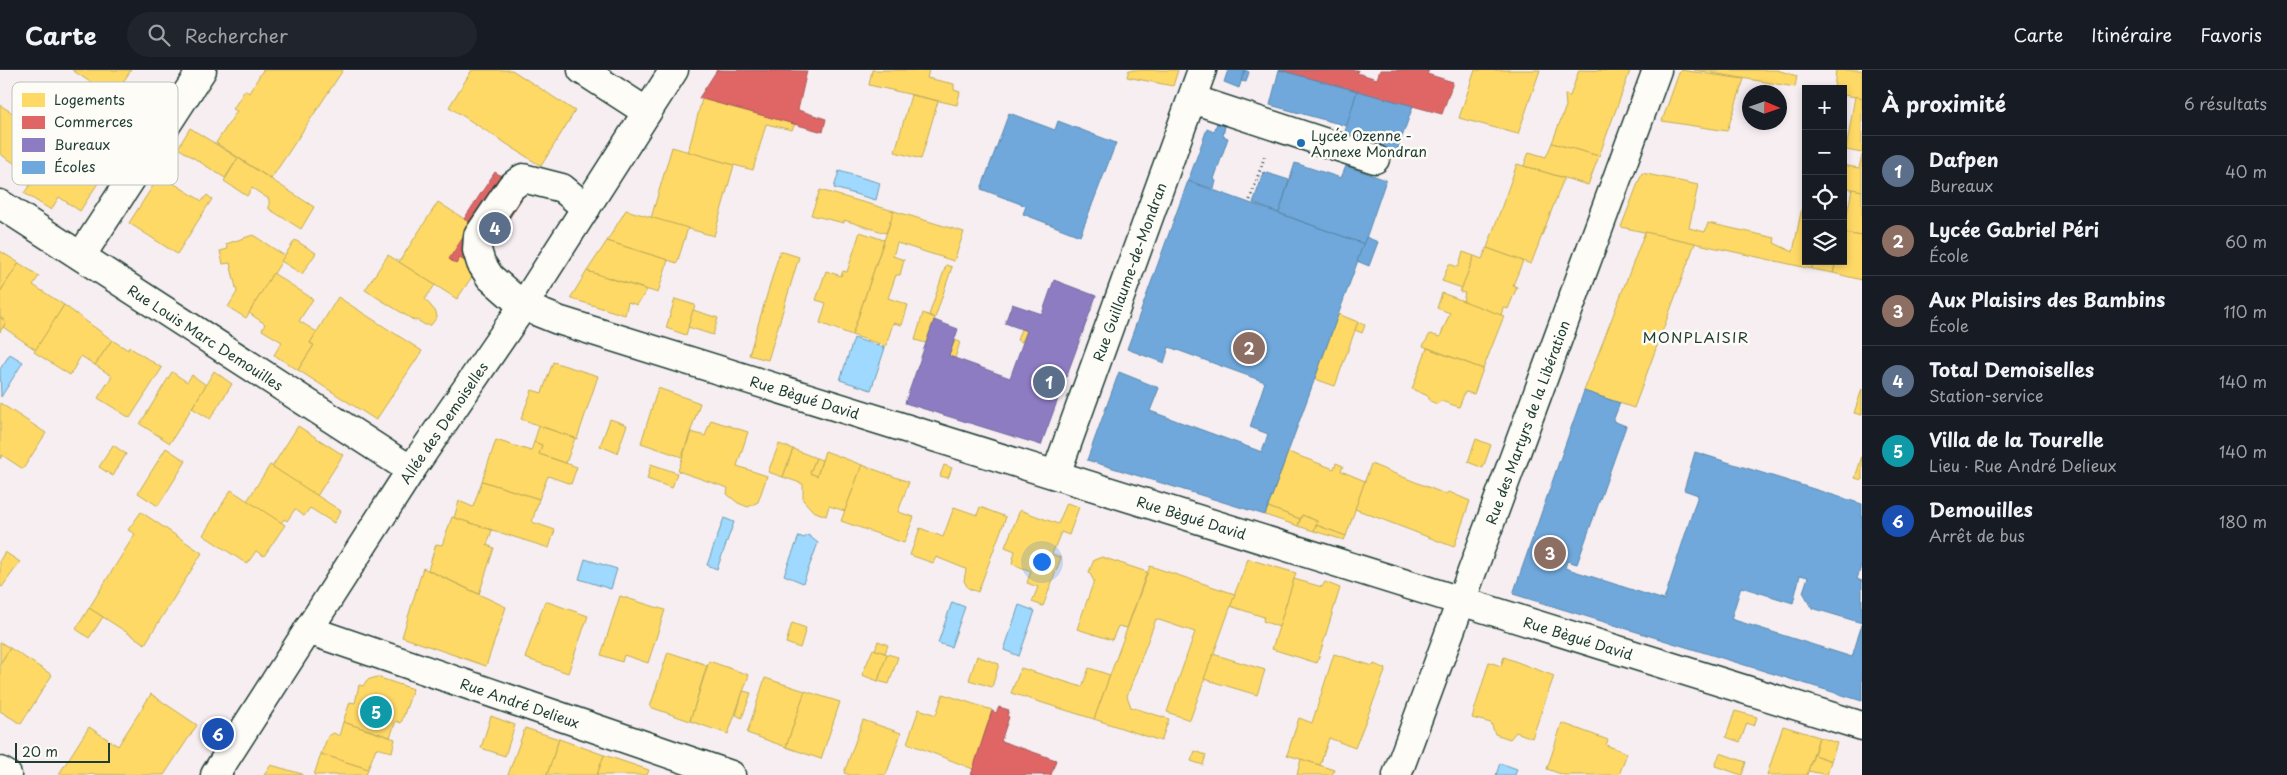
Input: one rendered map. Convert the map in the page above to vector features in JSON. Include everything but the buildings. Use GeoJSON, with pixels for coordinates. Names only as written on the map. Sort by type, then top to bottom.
{"type":"FeatureCollection","features":[{"type":"Feature","properties":{"kind":"street"},"geometry":{"type":"LineString","coordinates":[[178,107],[202,70]]}},
{"type":"Feature","properties":{"kind":"street"},"geometry":{"type":"LineString","coordinates":[[582,70],[648,112]]}},
{"type":"Feature","properties":{"kind":"street","name":"Allée des Demoiselles"},"geometry":{"type":"LineString","coordinates":[[215,775],[411,470],[523,306],[674,70]]}},
{"type":"Feature","properties":{"kind":"street","name":"Rue Guillaume-de-Mondran"},"geometry":{"type":"LineString","coordinates":[[1056,474],[1202,70]]}},
{"type":"Feature","properties":{"kind":"street","name":"Rue des Martyrs de la Libération"},"geometry":{"type":"LineString","coordinates":[[1397,775],[1657,70]]}},
{"type":"Feature","properties":{"kind":"street"},"geometry":{"type":"LineString","coordinates":[[1192,99],[1375,159]]}},
{"type":"Feature","properties":{"kind":"street","name":"Rue Bègué David"},"geometry":{"type":"LineString","coordinates":[[586,208],[562,188],[523,178],[511,187],[478,236],[477,250],[481,263],[490,277],[523,306],[558,320],[1862,726]]}},
{"type":"Feature","properties":{"kind":"street"},"geometry":{"type":"LineString","coordinates":[[81,256],[127,185]]}},
{"type":"Feature","properties":{"kind":"street","name":"Rue Louis Marc Demouilles"},"geometry":{"type":"LineString","coordinates":[[0,204],[411,470]]}},
{"type":"Feature","properties":{"kind":"street","name":"Rue André Delieux"},"geometry":{"type":"LineString","coordinates":[[308,630],[731,775]]}},
{"type":"Feature","properties":{"kind":"street"},"geometry":{"type":"LineString","coordinates":[[0,770],[7,775]]}},
{"type":"Feature","properties":{"kind":"path"},"geometry":{"type":"LineString","coordinates":[[1250,200],[1275,126]]}},
{"type":"Feature","properties":{"kind":"water"},"geometry":{"type":"Polygon","coordinates":[[[839,171],[880,183],[876,200],[834,188],[839,171]]]}},
{"type":"Feature","properties":{"kind":"water"},"geometry":{"type":"Polygon","coordinates":[[[854,338],[885,348],[871,390],[840,380],[854,338]]]}},
{"type":"Feature","properties":{"kind":"water"},"geometry":{"type":"Polygon","coordinates":[[[10,354],[23,362],[1,397],[0,369],[10,354]]]}},
{"type":"Feature","properties":{"kind":"water"},"geometry":{"type":"Polygon","coordinates":[[[724,518],[734,522],[717,569],[707,565],[724,518]]]}},
{"type":"Feature","properties":{"kind":"water"},"geometry":{"type":"Polygon","coordinates":[[[808,535],[818,543],[803,583],[784,575],[799,536],[804,538],[808,535]]]}},
{"type":"Feature","properties":{"kind":"water"},"geometry":{"type":"Polygon","coordinates":[[[585,559],[617,569],[611,589],[579,579],[585,559]]]}},
{"type":"Feature","properties":{"kind":"water"},"geometry":{"type":"Polygon","coordinates":[[[952,602],[965,607],[951,647],[938,643],[952,602]]]}},
{"type":"Feature","properties":{"kind":"water"},"geometry":{"type":"Polygon","coordinates":[[[1019,605],[1035,611],[1019,656],[1004,650],[1019,605]]]}},
{"type":"Feature","properties":{"kind":"water"},"geometry":{"type":"Polygon","coordinates":[[[1500,763],[1517,769],[1515,775],[1496,775],[1500,763]]]}},
{"type":"Feature","properties":{"kind":"place","name":"Lycée Ozenne - Annexe Mondran"},"geometry":{"type":"Point","coordinates":[1301,143]}},
{"type":"Feature","properties":{"kind":"place","name":"Total Demoiselles"},"geometry":{"type":"Point","coordinates":[495,228]}},
{"type":"Feature","properties":{"kind":"place","name":"Lycée Gabriel Péri"},"geometry":{"type":"Point","coordinates":[1249,348]}},
{"type":"Feature","properties":{"kind":"place","name":"Dafpen"},"geometry":{"type":"Point","coordinates":[1049,382]}},
{"type":"Feature","properties":{"kind":"place","name":"Aux Plaisirs des Bambins"},"geometry":{"type":"Point","coordinates":[1550,553]}},
{"type":"Feature","properties":{"kind":"place","name":"Villa de la Tourelle"},"geometry":{"type":"Point","coordinates":[376,712]}},
{"type":"Feature","properties":{"kind":"place","name":"Demouilles"},"geometry":{"type":"Point","coordinates":[218,734]}},
{"type":"Feature","properties":{"kind":"district","name":"MONPLAISIR"},"geometry":{"type":"Point","coordinates":[1696,336]}}]}
